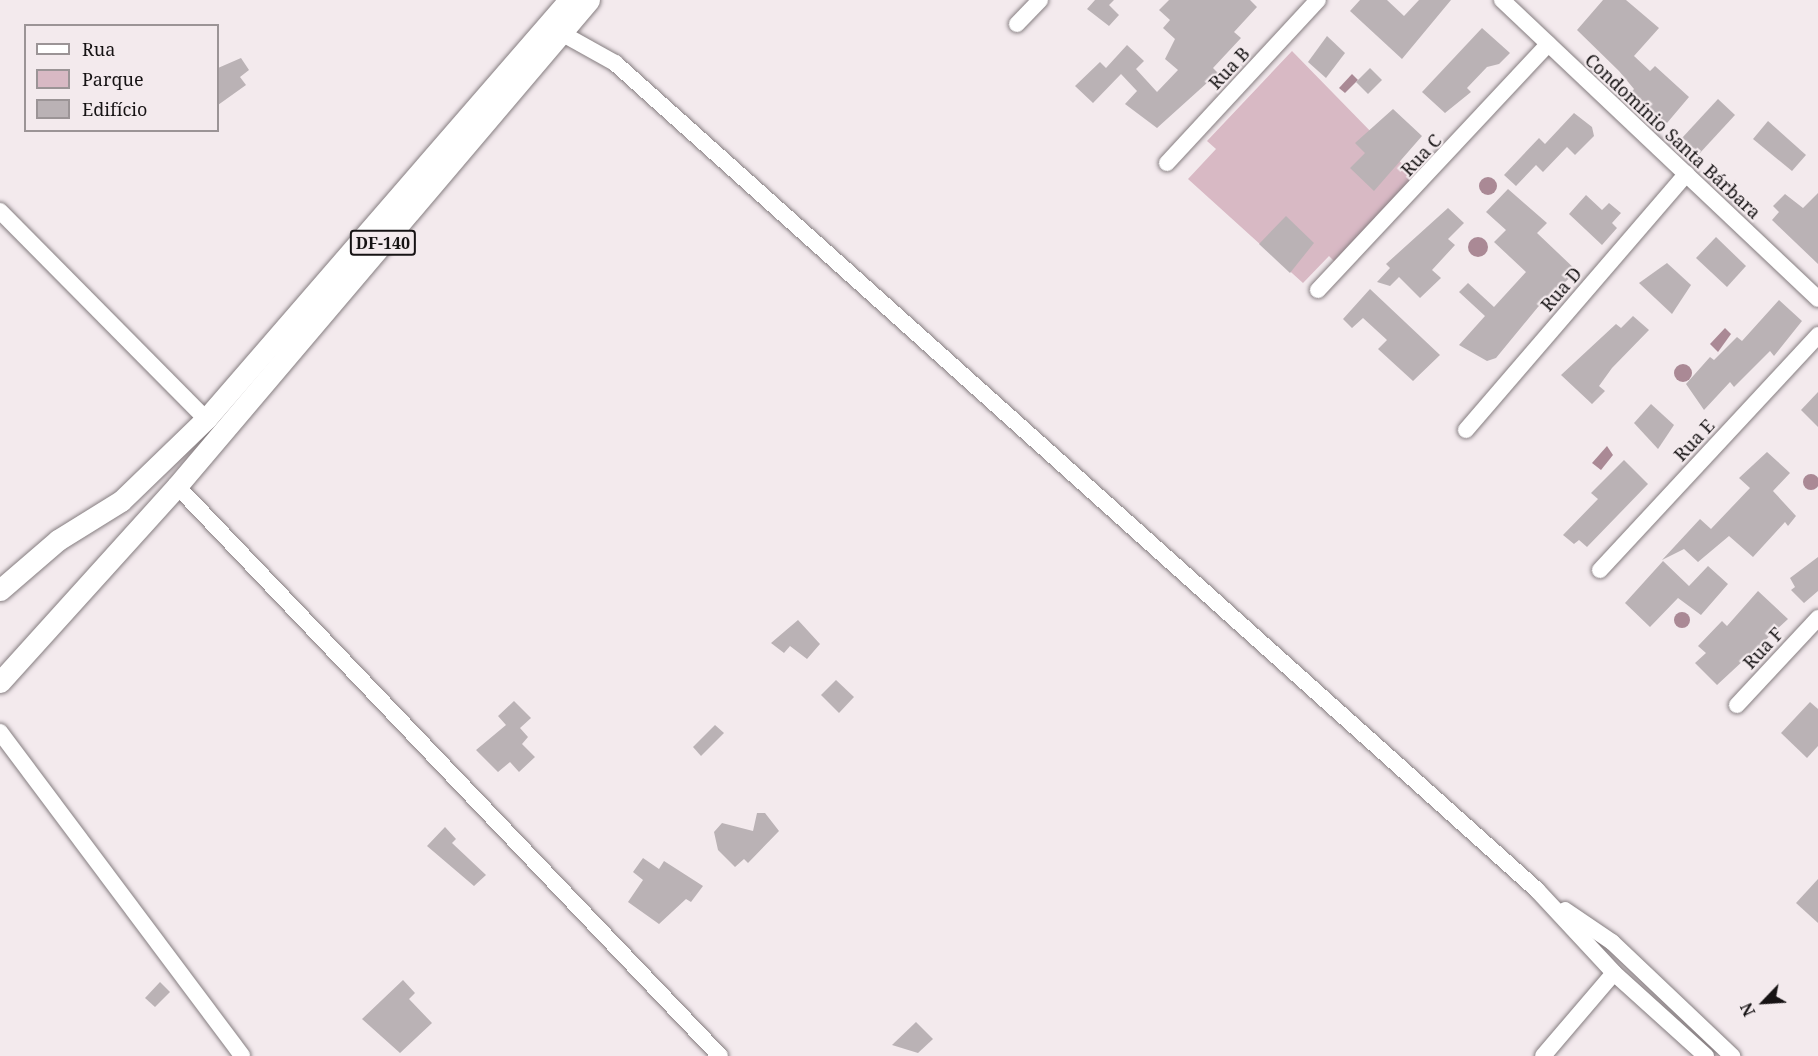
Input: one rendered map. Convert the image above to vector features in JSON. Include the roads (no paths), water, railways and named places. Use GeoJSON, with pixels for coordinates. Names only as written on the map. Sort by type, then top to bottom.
{"type":"FeatureCollection","features":[{"type":"Feature","properties":{"kind":"main road","name":"DF-140"},"geometry":{"type":"LineString","coordinates":[[0,590],[58,540],[121,501],[206,419],[569,0]]}},
{"type":"Feature","properties":{"kind":"main road","name":"DF-140"},"geometry":{"type":"LineString","coordinates":[[0,682],[177,486],[590,0]]}},
{"type":"Feature","properties":{"kind":"street"},"geometry":{"type":"LineString","coordinates":[[1017,24],[1040,0]]}},
{"type":"Feature","properties":{"kind":"street","name":"Rua B"},"geometry":{"type":"LineString","coordinates":[[1167,163],[1318,0]]}},
{"type":"Feature","properties":{"kind":"street","name":"Condomínio Santa Bárbara"},"geometry":{"type":"LineString","coordinates":[[1502,0],[1818,299]]}},
{"type":"Feature","properties":{"kind":"street"},"geometry":{"type":"LineString","coordinates":[[561,33],[615,63],[1537,890],[1614,973],[1706,1056]]}},
{"type":"Feature","properties":{"kind":"street","name":"Rua C"},"geometry":{"type":"LineString","coordinates":[[1318,290],[1548,44]]}},
{"type":"Feature","properties":{"kind":"street","name":"Rua D"},"geometry":{"type":"LineString","coordinates":[[1466,430],[1686,174]]}},
{"type":"Feature","properties":{"kind":"street"},"geometry":{"type":"LineString","coordinates":[[0,211],[206,419]]}},
{"type":"Feature","properties":{"kind":"street","name":"Rua E"},"geometry":{"type":"LineString","coordinates":[[1600,570],[1818,335]]}},
{"type":"Feature","properties":{"kind":"street"},"geometry":{"type":"LineString","coordinates":[[177,486],[720,1056]]}},
{"type":"Feature","properties":{"kind":"street","name":"Rua F"},"geometry":{"type":"LineString","coordinates":[[1737,705],[1818,618]]}},
{"type":"Feature","properties":{"kind":"street"},"geometry":{"type":"LineString","coordinates":[[0,732],[242,1056]]}},
{"type":"Feature","properties":{"kind":"street"},"geometry":{"type":"LineString","coordinates":[[1537,890],[1611,942],[1732,1056]]}},
{"type":"Feature","properties":{"kind":"street"},"geometry":{"type":"LineString","coordinates":[[1543,1056],[1614,973]]}}]}
